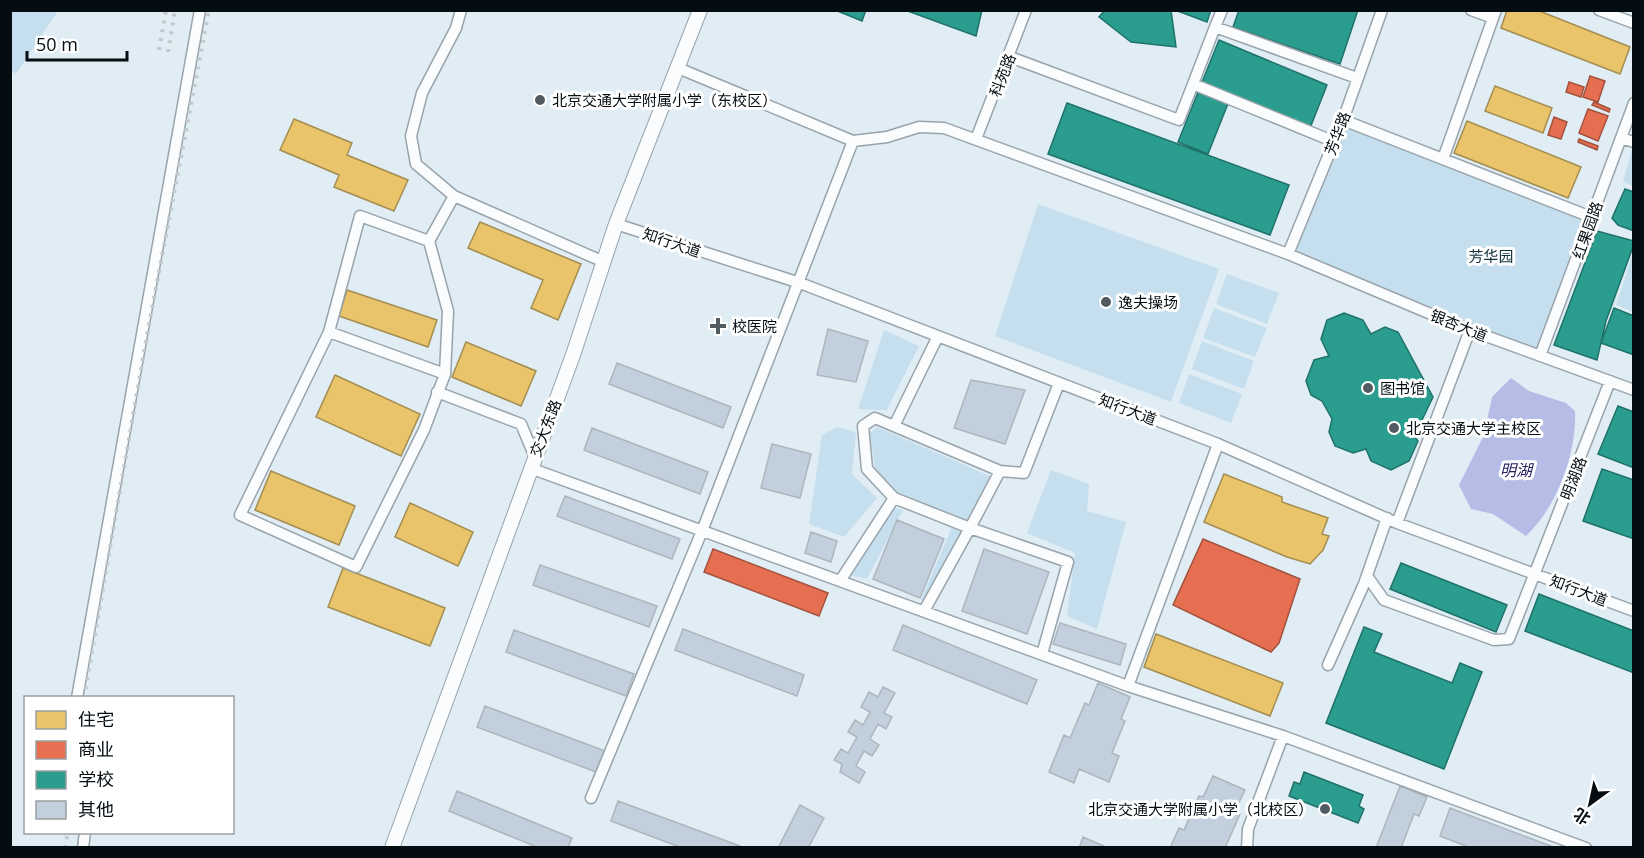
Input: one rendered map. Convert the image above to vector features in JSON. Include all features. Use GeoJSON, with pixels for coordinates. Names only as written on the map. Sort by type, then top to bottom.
{"type":"FeatureCollection","features":[{"type":"Feature","properties":{"kind":"street"},"geometry":{"type":"LineString","coordinates":[[77,696],[200,10]]}},
{"type":"Feature","properties":{"kind":"street"},"geometry":{"type":"LineString","coordinates":[[461,10],[456,28],[422,93],[411,136],[416,164],[454,196],[604,262]]}},
{"type":"Feature","properties":{"kind":"street","name":"交大东路"},"geometry":{"type":"LineString","coordinates":[[392,848],[532,461],[573,355],[616,224],[700,10]]}},
{"type":"Feature","properties":{"kind":"street","name":"科苑路"},"geometry":{"type":"LineString","coordinates":[[976,139],[1010,57],[1026,10]]}},
{"type":"Feature","properties":{"kind":"street"},"geometry":{"type":"LineString","coordinates":[[1010,57],[1179,120],[1222,10]]}},
{"type":"Feature","properties":{"kind":"street","name":"芳华路"},"geometry":{"type":"LineString","coordinates":[[1288,254],[1335,142],[1382,10]]}},
{"type":"Feature","properties":{"kind":"street"},"geometry":{"type":"LineString","coordinates":[[1443,159],[1495,14],[1472,10]]}},
{"type":"Feature","properties":{"kind":"street"},"geometry":{"type":"LineString","coordinates":[[1599,10],[1634,23]]}},
{"type":"Feature","properties":{"kind":"street"},"geometry":{"type":"LineString","coordinates":[[1215,27],[1357,78]]}},
{"type":"Feature","properties":{"kind":"street"},"geometry":{"type":"LineString","coordinates":[[591,798],[702,531],[800,283],[853,141],[678,68]]}},
{"type":"Feature","properties":{"kind":"street"},"geometry":{"type":"LineString","coordinates":[[1193,84],[1335,142]]}},
{"type":"Feature","properties":{"kind":"street","name":"红果园路"},"geometry":{"type":"LineString","coordinates":[[1540,356],[1634,103]]}},
{"type":"Feature","properties":{"kind":"street"},"geometry":{"type":"LineString","coordinates":[[1343,120],[1591,218]]}},
{"type":"Feature","properties":{"kind":"street","name":"银杏大道"},"geometry":{"type":"LineString","coordinates":[[853,141],[887,137],[919,127],[944,128],[1288,254],[1470,330],[1634,390]]}},
{"type":"Feature","properties":{"kind":"street"},"geometry":{"type":"LineString","coordinates":[[1621,138],[1634,142]]}},
{"type":"Feature","properties":{"kind":"street"},"geometry":{"type":"LineString","coordinates":[[429,242],[360,216],[329,332],[240,515],[356,567],[424,430],[445,374],[448,311],[429,242],[454,196]]}},
{"type":"Feature","properties":{"kind":"street","name":"知行大道"},"geometry":{"type":"LineString","coordinates":[[616,224],[800,283],[1218,444],[1392,520],[1634,611]]}},
{"type":"Feature","properties":{"kind":"street"},"geometry":{"type":"LineString","coordinates":[[1328,665],[1392,520],[1470,330]]}},
{"type":"Feature","properties":{"kind":"street"},"geometry":{"type":"LineString","coordinates":[[329,332],[445,374]]}},
{"type":"Feature","properties":{"kind":"street"},"geometry":{"type":"LineString","coordinates":[[894,426],[938,336]]}},
{"type":"Feature","properties":{"kind":"street","name":"明湖路"},"geometry":{"type":"LineString","coordinates":[[1367,576],[1384,600],[1494,640],[1509,639],[1610,381]]}},
{"type":"Feature","properties":{"kind":"street"},"geometry":{"type":"LineString","coordinates":[[1042,654],[1068,562],[970,528],[894,498],[867,469],[863,426],[875,418],[1000,471],[1024,473],[1059,383]]}},
{"type":"Feature","properties":{"kind":"street"},"geometry":{"type":"LineString","coordinates":[[437,392],[521,424],[532,461],[702,531],[1128,686],[1283,736],[1586,848]]}},
{"type":"Feature","properties":{"kind":"street"},"geometry":{"type":"LineString","coordinates":[[1128,686],[1218,444]]}},
{"type":"Feature","properties":{"kind":"street"},"geometry":{"type":"LineString","coordinates":[[924,611],[1000,471]]}},
{"type":"Feature","properties":{"kind":"street"},"geometry":{"type":"LineString","coordinates":[[840,581],[894,498]]}},
{"type":"Feature","properties":{"kind":"street"},"geometry":{"type":"LineString","coordinates":[[1246,848],[1248,829],[1283,736]]}},
{"type":"Feature","properties":{"kind":"green space"},"geometry":{"type":"Polygon","coordinates":[[[10,11],[58,11],[16,74],[11,70],[10,11]]]}},
{"type":"Feature","properties":{"kind":"green space","name":"芳华园"},"geometry":{"type":"Polygon","coordinates":[[[1349,122],[1587,216],[1537,355],[1290,249],[1349,122]]]}},
{"type":"Feature","properties":{"kind":"green space"},"geometry":{"type":"Polygon","coordinates":[[[1634,146],[1633,186],[1623,182],[1634,146]]]}},
{"type":"Feature","properties":{"kind":"green space","name":"逸夫操场"},"geometry":{"type":"Polygon","coordinates":[[[1038,204],[1219,269],[1171,402],[995,336],[1038,204]]]}},
{"type":"Feature","properties":{"kind":"green space"},"geometry":{"type":"Polygon","coordinates":[[[1633,253],[1633,312],[1616,305],[1633,253]]]}},
{"type":"Feature","properties":{"kind":"green space"},"geometry":{"type":"Polygon","coordinates":[[[1227,274],[1279,293],[1267,324],[1216,304],[1227,274]]]}},
{"type":"Feature","properties":{"kind":"green space"},"geometry":{"type":"Polygon","coordinates":[[[1214,308],[1267,328],[1255,357],[1203,338],[1214,308]]]}},
{"type":"Feature","properties":{"kind":"green space"},"geometry":{"type":"Polygon","coordinates":[[[884,330],[919,346],[887,410],[858,409],[884,330]]]}},
{"type":"Feature","properties":{"kind":"green space"},"geometry":{"type":"Polygon","coordinates":[[[1202,341],[1254,361],[1244,389],[1192,369],[1202,341]]]}},
{"type":"Feature","properties":{"kind":"green space"},"geometry":{"type":"Polygon","coordinates":[[[1189,374],[1242,394],[1231,423],[1179,403],[1189,374]]]}},
{"type":"Feature","properties":{"kind":"green space"},"geometry":{"type":"Polygon","coordinates":[[[837,427],[856,432],[852,474],[877,498],[844,537],[809,524],[822,435],[837,427]]]}},
{"type":"Feature","properties":{"kind":"green space"},"geometry":{"type":"Polygon","coordinates":[[[877,427],[990,476],[968,522],[898,494],[875,470],[870,433],[877,427]]]}},
{"type":"Feature","properties":{"kind":"green space"},"geometry":{"type":"Polygon","coordinates":[[[1051,470],[1089,484],[1087,511],[1126,522],[1097,629],[1067,616],[1075,553],[1027,533],[1051,470]]]}},
{"type":"Feature","properties":{"kind":"green space"},"geometry":{"type":"Polygon","coordinates":[[[892,507],[903,510],[867,579],[850,575],[892,507]]]}},
{"type":"Feature","properties":{"kind":"green space"},"geometry":{"type":"Polygon","coordinates":[[[952,527],[962,531],[926,601],[921,600],[952,527]]]}},
{"type":"Feature","properties":{"kind":"water","name":"明湖"},"geometry":{"type":"Polygon","coordinates":[[[1511,378],[1529,391],[1566,403],[1575,411],[1573,444],[1563,478],[1547,510],[1526,536],[1493,514],[1471,509],[1459,485],[1484,435],[1492,397],[1511,378]]]}},
{"type":"Feature","properties":{"kind":"building: 住宅"},"geometry":{"type":"Polygon","coordinates":[[[1507,10],[1537,10],[1630,47],[1620,74],[1501,28],[1507,10]]]}},
{"type":"Feature","properties":{"kind":"building: 住宅"},"geometry":{"type":"Polygon","coordinates":[[[1495,86],[1552,108],[1543,133],[1485,111],[1495,86]]]}},
{"type":"Feature","properties":{"kind":"building: 住宅"},"geometry":{"type":"Polygon","coordinates":[[[294,119],[352,143],[347,155],[408,180],[394,211],[334,187],[339,175],[280,150],[294,119]]]}},
{"type":"Feature","properties":{"kind":"building: 住宅"},"geometry":{"type":"Polygon","coordinates":[[[1467,121],[1581,167],[1568,198],[1454,153],[1467,121]]]}},
{"type":"Feature","properties":{"kind":"building: 住宅"},"geometry":{"type":"Polygon","coordinates":[[[480,222],[581,264],[558,320],[531,308],[543,280],[468,248],[480,222]]]}},
{"type":"Feature","properties":{"kind":"building: 住宅"},"geometry":{"type":"Polygon","coordinates":[[[347,290],[437,320],[428,347],[339,316],[347,290]]]}},
{"type":"Feature","properties":{"kind":"building: 住宅"},"geometry":{"type":"Polygon","coordinates":[[[466,342],[536,371],[521,406],[452,377],[466,342]]]}},
{"type":"Feature","properties":{"kind":"building: 住宅"},"geometry":{"type":"Polygon","coordinates":[[[335,375],[420,414],[401,456],[316,417],[335,375]]]}},
{"type":"Feature","properties":{"kind":"building: 住宅"},"geometry":{"type":"Polygon","coordinates":[[[271,471],[355,506],[339,545],[255,510],[271,471]]]}},
{"type":"Feature","properties":{"kind":"building: 住宅"},"geometry":{"type":"Polygon","coordinates":[[[1224,474],[1282,497],[1282,502],[1328,518],[1322,534],[1329,536],[1323,550],[1310,564],[1287,557],[1204,522],[1224,474]]]}},
{"type":"Feature","properties":{"kind":"building: 住宅"},"geometry":{"type":"Polygon","coordinates":[[[410,503],[473,532],[458,566],[395,537],[410,503]]]}},
{"type":"Feature","properties":{"kind":"building: 住宅"},"geometry":{"type":"Polygon","coordinates":[[[343,568],[445,608],[430,646],[328,607],[343,568]]]}},
{"type":"Feature","properties":{"kind":"building: 住宅"},"geometry":{"type":"Polygon","coordinates":[[[1156,634],[1283,683],[1270,716],[1144,667],[1156,634]]]}},
{"type":"Feature","properties":{"kind":"building: 商业"},"geometry":{"type":"Polygon","coordinates":[[[1590,76],[1605,81],[1598,102],[1583,97],[1590,76]]]}},
{"type":"Feature","properties":{"kind":"building: 商业"},"geometry":{"type":"Polygon","coordinates":[[[1569,82],[1584,87],[1581,97],[1566,92],[1569,82]]]}},
{"type":"Feature","properties":{"kind":"building: 商业"},"geometry":{"type":"Polygon","coordinates":[[[1594,102],[1610,109],[1609,112],[1592,105],[1594,102]]]}},
{"type":"Feature","properties":{"kind":"building: 商业"},"geometry":{"type":"Polygon","coordinates":[[[1588,109],[1608,116],[1598,141],[1579,133],[1588,109]]]}},
{"type":"Feature","properties":{"kind":"building: 商业"},"geometry":{"type":"Polygon","coordinates":[[[1554,117],[1567,122],[1561,139],[1548,135],[1554,117]]]}},
{"type":"Feature","properties":{"kind":"building: 商业"},"geometry":{"type":"Polygon","coordinates":[[[1579,139],[1598,146],[1597,150],[1578,142],[1579,139]]]}},
{"type":"Feature","properties":{"kind":"building: 商业"},"geometry":{"type":"Polygon","coordinates":[[[1203,539],[1300,579],[1279,643],[1271,652],[1173,605],[1203,539]]]}},
{"type":"Feature","properties":{"kind":"building: 商业"},"geometry":{"type":"Polygon","coordinates":[[[713,549],[828,593],[819,616],[704,572],[713,549]]]}},
{"type":"Feature","properties":{"kind":"building: 学校"},"geometry":{"type":"Polygon","coordinates":[[[835,10],[866,10],[862,21],[835,10]]]}},
{"type":"Feature","properties":{"kind":"building: 学校"},"geometry":{"type":"Polygon","coordinates":[[[905,10],[982,10],[976,36],[905,10]]]}},
{"type":"Feature","properties":{"kind":"building: 学校"},"geometry":{"type":"Polygon","coordinates":[[[1105,10],[1171,10],[1176,47],[1131,42],[1099,17],[1105,10]]]}},
{"type":"Feature","properties":{"kind":"building: 学校"},"geometry":{"type":"Polygon","coordinates":[[[1175,10],[1211,10],[1207,22],[1175,10]]]}},
{"type":"Feature","properties":{"kind":"building: 学校"},"geometry":{"type":"Polygon","coordinates":[[[1239,10],[1358,10],[1340,64],[1233,27],[1239,10]]]}},
{"type":"Feature","properties":{"kind":"building: 学校"},"geometry":{"type":"Polygon","coordinates":[[[1219,40],[1327,85],[1310,128],[1231,96],[1208,154],[1178,142],[1219,40]]]}},
{"type":"Feature","properties":{"kind":"building: 学校"},"geometry":{"type":"Polygon","coordinates":[[[1067,103],[1289,185],[1270,235],[1048,154],[1067,103]]]}},
{"type":"Feature","properties":{"kind":"building: 学校"},"geometry":{"type":"Polygon","coordinates":[[[1625,189],[1634,192],[1634,231],[1618,225],[1612,218],[1625,189]]]}},
{"type":"Feature","properties":{"kind":"building: 学校"},"geometry":{"type":"Polygon","coordinates":[[[1597,231],[1634,241],[1634,244],[1606,321],[1597,360],[1554,345],[1597,231]]]}},
{"type":"Feature","properties":{"kind":"building: 学校"},"geometry":{"type":"Polygon","coordinates":[[[1614,308],[1634,316],[1634,355],[1601,343],[1614,308]]]}},
{"type":"Feature","properties":{"kind":"building: 学校","name":"图书馆"},"geometry":{"type":"Polygon","coordinates":[[[1344,313],[1363,320],[1371,334],[1385,327],[1398,332],[1433,397],[1422,420],[1407,426],[1418,441],[1409,461],[1391,470],[1371,461],[1366,449],[1353,453],[1335,446],[1329,432],[1332,419],[1322,401],[1311,395],[1306,381],[1314,360],[1329,356],[1321,339],[1327,320],[1344,313]]]}},
{"type":"Feature","properties":{"kind":"building: 学校"},"geometry":{"type":"Polygon","coordinates":[[[1618,406],[1634,412],[1634,468],[1598,454],[1618,406]]]}},
{"type":"Feature","properties":{"kind":"building: 学校"},"geometry":{"type":"Polygon","coordinates":[[[1602,469],[1634,480],[1634,539],[1583,521],[1602,469]]]}},
{"type":"Feature","properties":{"kind":"building: 学校"},"geometry":{"type":"Polygon","coordinates":[[[1401,563],[1507,605],[1496,632],[1390,589],[1401,563]]]}},
{"type":"Feature","properties":{"kind":"building: 学校"},"geometry":{"type":"Polygon","coordinates":[[[1539,594],[1634,631],[1634,673],[1525,631],[1539,594]]]}},
{"type":"Feature","properties":{"kind":"building: 学校"},"geometry":{"type":"Polygon","coordinates":[[[1364,627],[1382,634],[1374,652],[1452,683],[1460,663],[1482,672],[1444,769],[1326,723],[1364,627]]]}},
{"type":"Feature","properties":{"kind":"building: 学校"},"geometry":{"type":"Polygon","coordinates":[[[1304,772],[1363,795],[1359,806],[1364,809],[1358,823],[1289,796],[1294,782],[1300,784],[1304,772]]]}},
{"type":"Feature","properties":{"kind":"building: 其他"},"geometry":{"type":"Polygon","coordinates":[[[828,329],[868,341],[856,382],[817,375],[828,329]]]}},
{"type":"Feature","properties":{"kind":"building: 其他"},"geometry":{"type":"Polygon","coordinates":[[[617,363],[731,407],[723,428],[609,384],[617,363]]]}},
{"type":"Feature","properties":{"kind":"building: 其他"},"geometry":{"type":"Polygon","coordinates":[[[971,380],[1025,390],[1005,444],[954,428],[971,380]]]}},
{"type":"Feature","properties":{"kind":"building: 其他"},"geometry":{"type":"Polygon","coordinates":[[[592,428],[708,472],[700,494],[584,450],[592,428]]]}},
{"type":"Feature","properties":{"kind":"building: 其他"},"geometry":{"type":"Polygon","coordinates":[[[772,444],[811,454],[800,498],[761,488],[772,444]]]}},
{"type":"Feature","properties":{"kind":"building: 其他"},"geometry":{"type":"Polygon","coordinates":[[[565,496],[680,539],[672,559],[557,516],[565,496]]]}},
{"type":"Feature","properties":{"kind":"building: 其他"},"geometry":{"type":"Polygon","coordinates":[[[897,520],[944,539],[920,598],[873,579],[897,520]]]}},
{"type":"Feature","properties":{"kind":"building: 其他"},"geometry":{"type":"Polygon","coordinates":[[[811,532],[837,541],[831,562],[805,553],[811,532]]]}},
{"type":"Feature","properties":{"kind":"building: 其他"},"geometry":{"type":"Polygon","coordinates":[[[984,549],[1049,572],[1027,634],[962,611],[984,549]]]}},
{"type":"Feature","properties":{"kind":"building: 其他"},"geometry":{"type":"Polygon","coordinates":[[[540,565],[657,606],[649,627],[533,585],[540,565]]]}},
{"type":"Feature","properties":{"kind":"building: 其他"},"geometry":{"type":"Polygon","coordinates":[[[1060,623],[1126,644],[1120,665],[1053,644],[1060,623]]]}},
{"type":"Feature","properties":{"kind":"building: 其他"},"geometry":{"type":"Polygon","coordinates":[[[903,625],[1037,680],[1027,704],[893,650],[903,625]]]}},
{"type":"Feature","properties":{"kind":"building: 其他"},"geometry":{"type":"Polygon","coordinates":[[[683,629],[804,675],[797,696],[675,650],[683,629]]]}},
{"type":"Feature","properties":{"kind":"building: 其他"},"geometry":{"type":"Polygon","coordinates":[[[514,630],[634,674],[626,696],[506,652],[514,630]]]}},
{"type":"Feature","properties":{"kind":"building: 其他"},"geometry":{"type":"Polygon","coordinates":[[[1098,683],[1130,697],[1121,719],[1125,721],[1112,753],[1119,756],[1109,782],[1079,769],[1074,783],[1049,772],[1064,735],[1070,738],[1085,703],[1089,705],[1098,683]]]}},
{"type":"Feature","properties":{"kind":"building: 其他"},"geometry":{"type":"Polygon","coordinates":[[[883,687],[895,693],[884,713],[892,717],[886,729],[878,724],[870,739],[879,745],[872,756],[864,751],[856,766],[865,772],[859,783],[840,772],[842,764],[834,760],[841,749],[848,753],[857,737],[848,732],[855,720],[863,725],[870,712],[861,707],[869,692],[878,697],[883,687]]]}},
{"type":"Feature","properties":{"kind":"building: 其他"},"geometry":{"type":"Polygon","coordinates":[[[485,706],[605,751],[596,772],[477,727],[485,706]]]}},
{"type":"Feature","properties":{"kind":"building: 其他"},"geometry":{"type":"Polygon","coordinates":[[[1213,776],[1245,790],[1235,811],[1240,814],[1226,846],[1229,848],[1170,848],[1179,828],[1184,830],[1199,796],[1203,797],[1213,776]]]}},
{"type":"Feature","properties":{"kind":"building: 其他"},"geometry":{"type":"Polygon","coordinates":[[[1400,786],[1427,797],[1419,816],[1414,814],[1401,848],[1376,848],[1400,786]]]}},
{"type":"Feature","properties":{"kind":"building: 其他"},"geometry":{"type":"Polygon","coordinates":[[[457,791],[572,838],[568,848],[539,848],[449,811],[457,791]]]}},
{"type":"Feature","properties":{"kind":"building: 其他"},"geometry":{"type":"Polygon","coordinates":[[[618,801],[740,846],[739,848],[682,848],[611,821],[618,801]]]}},
{"type":"Feature","properties":{"kind":"building: 其他"},"geometry":{"type":"Polygon","coordinates":[[[800,805],[824,818],[808,848],[778,848],[800,805]]]}},
{"type":"Feature","properties":{"kind":"building: 其他"},"geometry":{"type":"Polygon","coordinates":[[[1450,808],[1556,848],[1471,848],[1440,836],[1450,808]]]}},
{"type":"Feature","properties":{"kind":"building: 其他"},"geometry":{"type":"Polygon","coordinates":[[[1083,837],[1108,848],[1079,848],[1083,837]]]}},
{"type":"Feature","properties":{"kind":"railway"},"geometry":{"type":"LineString","coordinates":[[159,50],[166,10]]}},
{"type":"Feature","properties":{"kind":"railway"},"geometry":{"type":"LineString","coordinates":[[168,52],[175,10]]}},
{"type":"Feature","properties":{"kind":"railway"},"geometry":{"type":"LineString","coordinates":[[84,696],[147,335],[209,10]]}},
{"type":"Feature","properties":{"kind":"railway"},"geometry":{"type":"LineString","coordinates":[[65,848],[68,834]]}},
{"type":"Feature","properties":{"kind":"place","name":"北京交通大学附属小学（东校区）"},"geometry":{"type":"Point","coordinates":[540,100]}},
{"type":"Feature","properties":{"kind":"place","name":"逸夫操场"},"geometry":{"type":"Point","coordinates":[1106,302]}},
{"type":"Feature","properties":{"kind":"place","name":"校医院"},"geometry":{"type":"Point","coordinates":[718,326]}},
{"type":"Feature","properties":{"kind":"place","name":"图书馆"},"geometry":{"type":"Point","coordinates":[1368,388]}},
{"type":"Feature","properties":{"kind":"place","name":"北京交通大学主校区"},"geometry":{"type":"Point","coordinates":[1394,428]}},
{"type":"Feature","properties":{"kind":"place","name":"北京交通大学附属小学（北校区）"},"geometry":{"type":"Point","coordinates":[1325,809]}}]}
